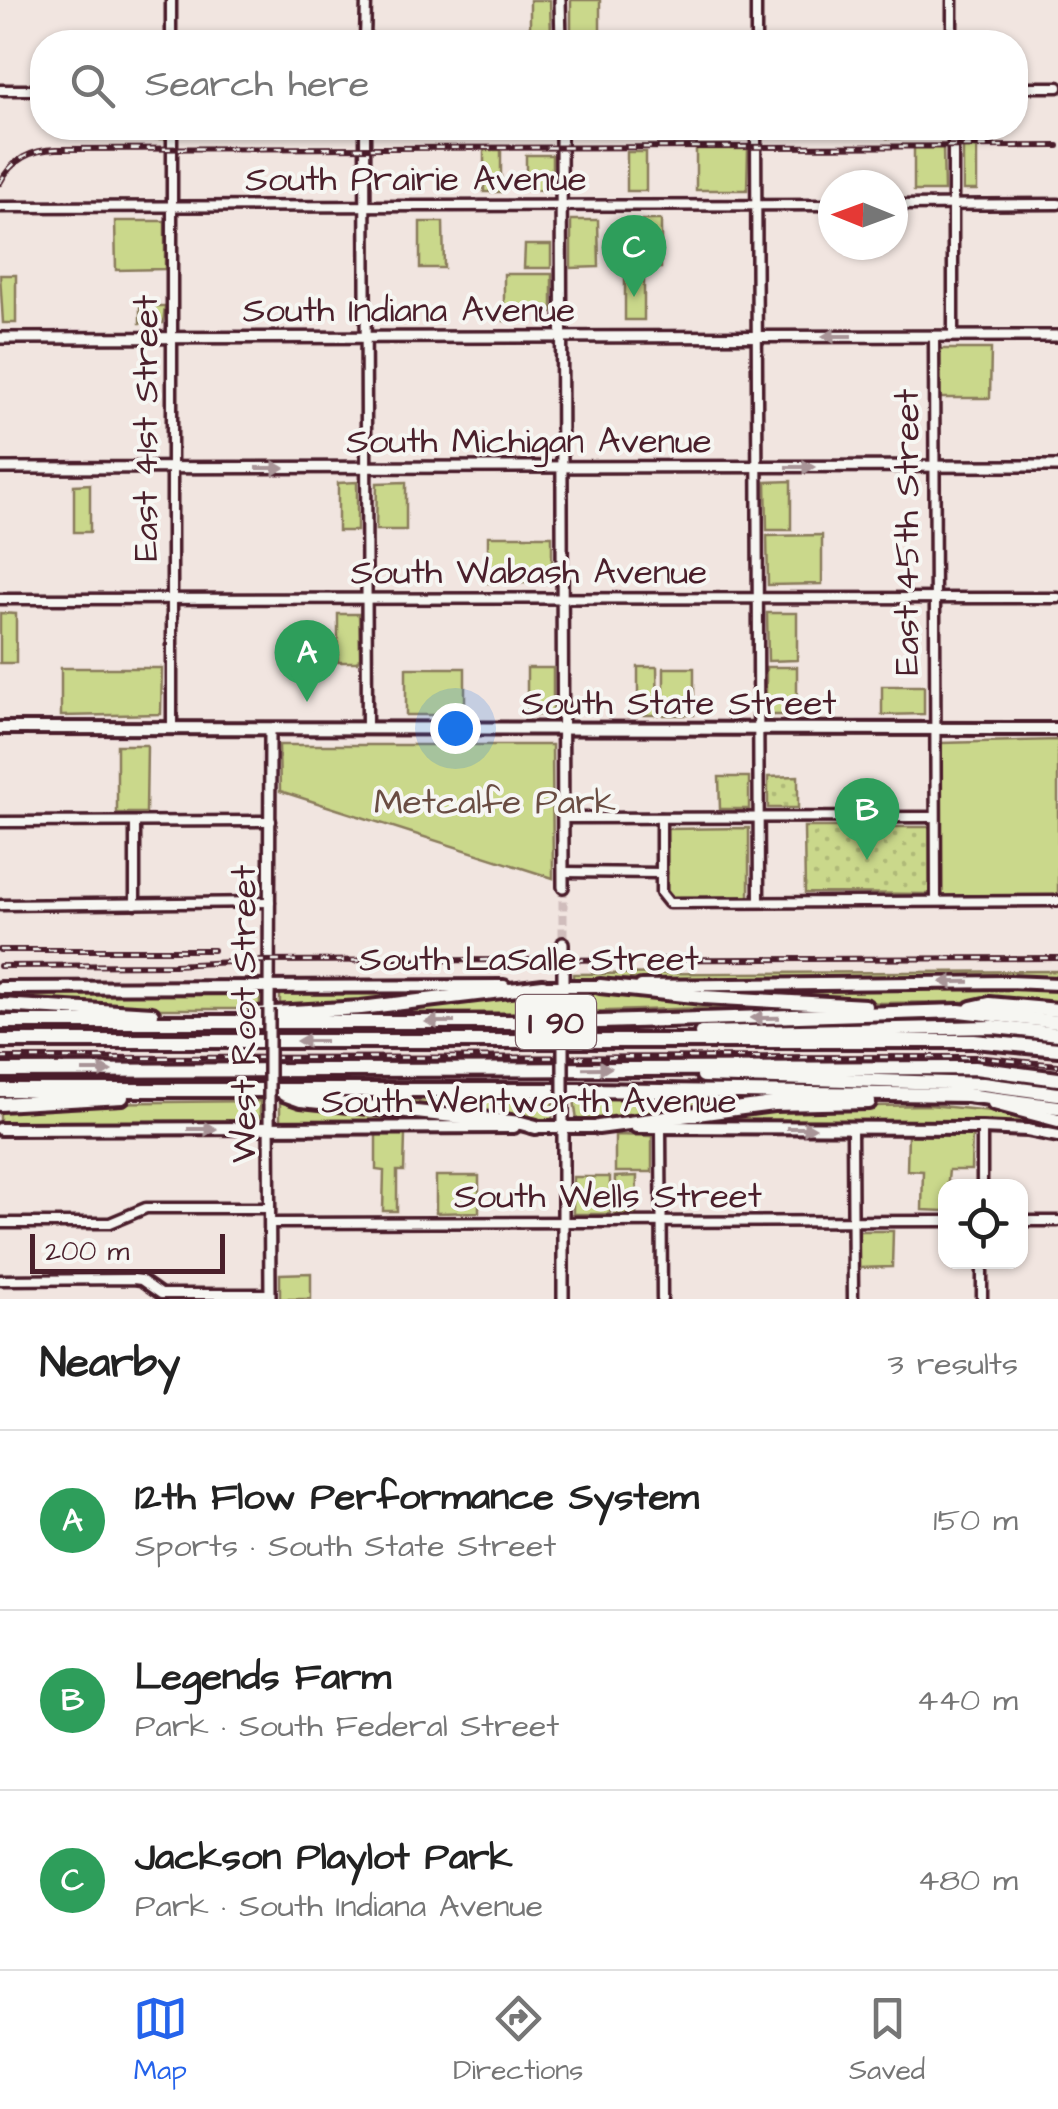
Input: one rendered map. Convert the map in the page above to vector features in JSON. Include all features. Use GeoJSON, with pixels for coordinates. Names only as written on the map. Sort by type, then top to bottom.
{"type":"FeatureCollection","features":[{"type":"Feature","properties":{"kind":"highway"},"geometry":{"type":"LineString","coordinates":[[214,1022],[248,1014],[361,1008],[543,986]]}},
{"type":"Feature","properties":{"kind":"highway"},"geometry":{"type":"LineString","coordinates":[[600,986],[897,1012]]}},
{"type":"Feature","properties":{"kind":"highway"},"geometry":{"type":"LineString","coordinates":[[959,1011],[988,1004],[1058,1010]]}},
{"type":"Feature","properties":{"kind":"highway"},"geometry":{"type":"LineString","coordinates":[[0,1005],[155,1014],[184,1022]]}},
{"type":"Feature","properties":{"kind":"highway","name":"I 90"},"geometry":{"type":"LineString","coordinates":[[0,1022],[619,1021],[959,1011],[1058,1022]]}},
{"type":"Feature","properties":{"kind":"highway"},"geometry":{"type":"LineString","coordinates":[[618,1041],[655,1034],[927,1028],[994,1027],[1058,1034]]}},
{"type":"Feature","properties":{"kind":"highway","name":"I 90"},"geometry":{"type":"LineString","coordinates":[[0,1041],[974,1041],[1058,1049]]}},
{"type":"Feature","properties":{"kind":"highway"},"geometry":{"type":"LineString","coordinates":[[661,1068],[704,1077],[983,1084],[1058,1094]]}},
{"type":"Feature","properties":{"kind":"highway","name":"I 90"},"geometry":{"type":"LineString","coordinates":[[0,1071],[975,1068],[1058,1080]]}},
{"type":"Feature","properties":{"kind":"highway"},"geometry":{"type":"LineString","coordinates":[[0,1104],[121,1098],[171,1089]]}},
{"type":"Feature","properties":{"kind":"highway","name":"I 90"},"geometry":{"type":"LineString","coordinates":[[0,1090],[171,1089],[271,1096],[584,1090],[921,1094],[1012,1098],[1058,1107]]}},
{"type":"Feature","properties":{"kind":"highway"},"geometry":{"type":"LineString","coordinates":[[598,1127],[772,1104],[890,1102],[921,1094]]}},
{"type":"Feature","properties":{"kind":"highway"},"geometry":{"type":"LineString","coordinates":[[968,1095],[1058,1120]]}},
{"type":"Feature","properties":{"kind":"highway"},"geometry":{"type":"LineString","coordinates":[[271,1096],[521,1122],[536,1127]]}},
{"type":"Feature","properties":{"kind":"main road","name":"South State Street"},"geometry":{"type":"LineString","coordinates":[[0,728],[1058,728]]}},
{"type":"Feature","properties":{"kind":"main road","name":"South LaSalle Street"},"geometry":{"type":"LineString","coordinates":[[0,988],[1058,984]]}},
{"type":"Feature","properties":{"kind":"main road","name":"South Wentworth Avenue"},"geometry":{"type":"LineString","coordinates":[[0,1129],[982,1128],[1058,1136]]}},
{"type":"Feature","properties":{"kind":"street"},"geometry":{"type":"LineString","coordinates":[[171,0],[172,30]]}},
{"type":"Feature","properties":{"kind":"street"},"geometry":{"type":"LineString","coordinates":[[365,30],[366,0]]}},
{"type":"Feature","properties":{"kind":"street"},"geometry":{"type":"LineString","coordinates":[[560,0],[561,30]]}},
{"type":"Feature","properties":{"kind":"street"},"geometry":{"type":"LineString","coordinates":[[756,0],[756,30]]}},
{"type":"Feature","properties":{"kind":"street"},"geometry":{"type":"LineString","coordinates":[[952,0],[952,30]]}},
{"type":"Feature","properties":{"kind":"street"},"geometry":{"type":"LineString","coordinates":[[1028,87],[1058,87]]}},
{"type":"Feature","properties":{"kind":"street"},"geometry":{"type":"LineString","coordinates":[[0,90],[30,90]]}},
{"type":"Feature","properties":{"kind":"street","name":"East 41st Street"},"geometry":{"type":"LineString","coordinates":[[172,140],[172,730]]}},
{"type":"Feature","properties":{"kind":"street"},"geometry":{"type":"LineString","coordinates":[[365,140],[367,730]]}},
{"type":"Feature","properties":{"kind":"street"},"geometry":{"type":"LineString","coordinates":[[561,140],[563,888]]}},
{"type":"Feature","properties":{"kind":"street"},"geometry":{"type":"LineString","coordinates":[[756,140],[758,902]]}},
{"type":"Feature","properties":{"kind":"street"},"geometry":{"type":"LineString","coordinates":[[953,140],[954,336]]}},
{"type":"Feature","properties":{"kind":"street"},"geometry":{"type":"LineString","coordinates":[[908,205],[1058,204]]}},
{"type":"Feature","properties":{"kind":"street","name":"South Prairie Avenue"},"geometry":{"type":"LineString","coordinates":[[0,207],[818,205]]}},
{"type":"Feature","properties":{"kind":"street","name":"East 45th Street"},"geometry":{"type":"LineString","coordinates":[[934,336],[936,901]]}},
{"type":"Feature","properties":{"kind":"street","name":"South Indiana Avenue"},"geometry":{"type":"LineString","coordinates":[[0,338],[1058,336]]}},
{"type":"Feature","properties":{"kind":"street","name":"South Michigan Avenue"},"geometry":{"type":"LineString","coordinates":[[0,468],[1058,466]]}},
{"type":"Feature","properties":{"kind":"street","name":"South Wabash Avenue"},"geometry":{"type":"LineString","coordinates":[[0,600],[1058,598]]}},
{"type":"Feature","properties":{"kind":"street","name":"West Root Street"},"geometry":{"type":"LineString","coordinates":[[270,730],[270,1296]]}},
{"type":"Feature","properties":{"kind":"street"},"geometry":{"type":"LineString","coordinates":[[563,818],[936,817]]}},
{"type":"Feature","properties":{"kind":"street"},"geometry":{"type":"LineString","coordinates":[[661,818],[661,873],[664,900],[669,902],[1058,901]]}},
{"type":"Feature","properties":{"kind":"street"},"geometry":{"type":"LineString","coordinates":[[0,822],[271,822]]}},
{"type":"Feature","properties":{"kind":"street"},"geometry":{"type":"LineString","coordinates":[[134,822],[135,904]]}},
{"type":"Feature","properties":{"kind":"street"},"geometry":{"type":"LineString","coordinates":[[563,872],[661,873]]}},
{"type":"Feature","properties":{"kind":"street"},"geometry":{"type":"LineString","coordinates":[[0,905],[270,902]]}},
{"type":"Feature","properties":{"kind":"street"},"geometry":{"type":"LineString","coordinates":[[563,943],[563,1299]]}},
{"type":"Feature","properties":{"kind":"street"},"geometry":{"type":"LineString","coordinates":[[661,1127],[662,1299]]}},
{"type":"Feature","properties":{"kind":"street"},"geometry":{"type":"LineString","coordinates":[[852,1128],[852,1299]]}},
{"type":"Feature","properties":{"kind":"street"},"geometry":{"type":"LineString","coordinates":[[982,1128],[982,1179]]}},
{"type":"Feature","properties":{"kind":"street"},"geometry":{"type":"LineString","coordinates":[[0,1223],[110,1223],[146,1208],[270,1208]]}},
{"type":"Feature","properties":{"kind":"street","name":"South Wells Street"},"geometry":{"type":"LineString","coordinates":[[270,1223],[938,1221]]}},
{"type":"Feature","properties":{"kind":"street"},"geometry":{"type":"LineString","coordinates":[[1028,1221],[1058,1221]]}},
{"type":"Feature","properties":{"kind":"street"},"geometry":{"type":"LineString","coordinates":[[982,1269],[982,1299]]}},
{"type":"Feature","properties":{"kind":"street"},"geometry":{"type":"LineString","coordinates":[[0,1280],[134,1279],[161,1294],[270,1296]]}},
{"type":"Feature","properties":{"kind":"green space"},"geometry":{"type":"Polygon","coordinates":[[[530,0],[550,0],[551,30],[530,30],[530,0]]]}},
{"type":"Feature","properties":{"kind":"green space"},"geometry":{"type":"Polygon","coordinates":[[[571,0],[600,0],[600,30],[571,30],[571,0]]]}},
{"type":"Feature","properties":{"kind":"green space"},"geometry":{"type":"Polygon","coordinates":[[[914,148],[943,148],[944,191],[914,191],[914,148]]]}},
{"type":"Feature","properties":{"kind":"green space"},"geometry":{"type":"Polygon","coordinates":[[[963,148],[977,148],[977,190],[963,190],[963,148]]]}},
{"type":"Feature","properties":{"kind":"green space"},"geometry":{"type":"Polygon","coordinates":[[[696,149],[748,149],[747,190],[696,190],[696,149]]]}},
{"type":"Feature","properties":{"kind":"green space"},"geometry":{"type":"Polygon","coordinates":[[[484,150],[501,150],[501,192],[484,192],[484,150]]]}},
{"type":"Feature","properties":{"kind":"green space"},"geometry":{"type":"Polygon","coordinates":[[[627,152],[646,152],[646,191],[627,191],[627,152]]]}},
{"type":"Feature","properties":{"kind":"green space"},"geometry":{"type":"Polygon","coordinates":[[[526,155],[552,155],[552,191],[526,190],[526,155]]]}},
{"type":"Feature","properties":{"kind":"green space"},"geometry":{"type":"Polygon","coordinates":[[[571,220],[598,220],[599,267],[571,268],[571,220]]]}},
{"type":"Feature","properties":{"kind":"green space"},"geometry":{"type":"Polygon","coordinates":[[[642,220],[661,220],[661,268],[642,268],[642,220]]]}},
{"type":"Feature","properties":{"kind":"green space"},"geometry":{"type":"Polygon","coordinates":[[[115,221],[165,221],[165,269],[116,270],[115,221]]]}},
{"type":"Feature","properties":{"kind":"green space"},"geometry":{"type":"Polygon","coordinates":[[[420,222],[443,222],[444,268],[420,268],[420,222]]]}},
{"type":"Feature","properties":{"kind":"green space"},"geometry":{"type":"Polygon","coordinates":[[[525,245],[551,245],[551,268],[524,268],[525,245]]]}},
{"type":"Feature","properties":{"kind":"green space"},"geometry":{"type":"Polygon","coordinates":[[[504,274],[552,274],[552,312],[525,311],[524,321],[504,321],[504,274]]]}},
{"type":"Feature","properties":{"kind":"green space"},"geometry":{"type":"Polygon","coordinates":[[[644,274],[644,320],[625,320],[625,275],[644,274]]]}},
{"type":"Feature","properties":{"kind":"green space"},"geometry":{"type":"Polygon","coordinates":[[[0,275],[16,275],[16,323],[3,323],[0,275]]]}},
{"type":"Feature","properties":{"kind":"green space"},"geometry":{"type":"Polygon","coordinates":[[[140,306],[165,306],[163,323],[140,323],[140,306]]]}},
{"type":"Feature","properties":{"kind":"green space"},"geometry":{"type":"Polygon","coordinates":[[[940,349],[991,349],[990,398],[940,398],[940,349]]]}},
{"type":"Feature","properties":{"kind":"green space"},"geometry":{"type":"Polygon","coordinates":[[[791,481],[791,530],[767,530],[766,482],[791,481]]]}},
{"type":"Feature","properties":{"kind":"green space"},"geometry":{"type":"Polygon","coordinates":[[[357,482],[357,531],[338,531],[338,483],[357,482]]]}},
{"type":"Feature","properties":{"kind":"green space"},"geometry":{"type":"Polygon","coordinates":[[[406,482],[406,530],[376,530],[377,483],[406,482]]]}},
{"type":"Feature","properties":{"kind":"green space"},"geometry":{"type":"Polygon","coordinates":[[[90,484],[90,532],[74,532],[74,485],[90,484]]]}},
{"type":"Feature","properties":{"kind":"green space"},"geometry":{"type":"Polygon","coordinates":[[[822,535],[822,584],[768,585],[767,536],[822,535]]]}},
{"type":"Feature","properties":{"kind":"green space"},"geometry":{"type":"Polygon","coordinates":[[[488,536],[552,536],[552,583],[488,583],[488,536]]]}},
{"type":"Feature","properties":{"kind":"green space"},"geometry":{"type":"Polygon","coordinates":[[[0,613],[16,614],[16,663],[0,663],[0,613]]]}},
{"type":"Feature","properties":{"kind":"green space"},"geometry":{"type":"Polygon","coordinates":[[[767,613],[797,613],[797,660],[768,661],[767,613]]]}},
{"type":"Feature","properties":{"kind":"green space"},"geometry":{"type":"Polygon","coordinates":[[[338,614],[359,614],[357,662],[338,662],[338,614]]]}},
{"type":"Feature","properties":{"kind":"green space"},"geometry":{"type":"Polygon","coordinates":[[[638,667],[657,667],[658,715],[638,715],[638,667]]]}},
{"type":"Feature","properties":{"kind":"green space"},"geometry":{"type":"Polygon","coordinates":[[[766,667],[797,667],[797,715],[766,715],[766,667]]]}},
{"type":"Feature","properties":{"kind":"green space"},"geometry":{"type":"Polygon","coordinates":[[[61,668],[162,668],[161,714],[61,716],[61,668]]]}},
{"type":"Feature","properties":{"kind":"green space"},"geometry":{"type":"Polygon","coordinates":[[[406,668],[465,668],[465,715],[406,715],[406,668]]]}},
{"type":"Feature","properties":{"kind":"green space"},"geometry":{"type":"Polygon","coordinates":[[[527,668],[553,668],[553,715],[527,715],[527,668]]]}},
{"type":"Feature","properties":{"kind":"green space"},"geometry":{"type":"Polygon","coordinates":[[[664,668],[694,668],[694,715],[664,715],[664,668]]]}},
{"type":"Feature","properties":{"kind":"green space"},"geometry":{"type":"Polygon","coordinates":[[[882,686],[924,686],[924,714],[882,715],[882,686]]]}},
{"type":"Feature","properties":{"kind":"green space"},"geometry":{"type":"Polygon","coordinates":[[[1058,740],[1058,895],[941,896],[941,743],[1058,740]]]}},
{"type":"Feature","properties":{"kind":"green space"},"geometry":{"type":"Polygon","coordinates":[[[117,745],[147,745],[146,813],[117,813],[117,745]]]}},
{"type":"Feature","properties":{"kind":"green space","name":"Metcalfe Park"},"geometry":{"type":"Polygon","coordinates":[[[279,745],[552,745],[553,878],[280,791],[279,745]]]}},
{"type":"Feature","properties":{"kind":"green space"},"geometry":{"type":"Polygon","coordinates":[[[798,776],[798,808],[768,808],[768,777],[798,776]]]}},
{"type":"Feature","properties":{"kind":"green space"},"geometry":{"type":"Polygon","coordinates":[[[719,777],[749,777],[749,809],[720,809],[719,777]]]}},
{"type":"Feature","properties":{"kind":"green space"},"geometry":{"type":"Polygon","coordinates":[[[804,827],[930,827],[930,894],[805,893],[804,827]]]}},
{"type":"Feature","properties":{"kind":"green space"},"geometry":{"type":"Polygon","coordinates":[[[749,828],[749,898],[667,898],[666,829],[749,828]]]}},
{"type":"Feature","properties":{"kind":"green space"},"geometry":{"type":"Polygon","coordinates":[[[1058,971],[1058,978],[573,979],[573,974],[1058,971]]]}},
{"type":"Feature","properties":{"kind":"green space"},"geometry":{"type":"Polygon","coordinates":[[[678,989],[1043,989],[1058,991],[1058,1005],[1025,1001],[881,1003],[678,989]]]}},
{"type":"Feature","properties":{"kind":"green space"},"geometry":{"type":"Polygon","coordinates":[[[482,990],[280,1009],[280,991],[482,990]]]}},
{"type":"Feature","properties":{"kind":"green space"},"geometry":{"type":"Polygon","coordinates":[[[260,991],[260,1009],[127,1009],[0,1001],[0,992],[260,991]]]}},
{"type":"Feature","properties":{"kind":"green space"},"geometry":{"type":"Polygon","coordinates":[[[573,992],[602,992],[776,1006],[574,1012],[573,992]]]}},
{"type":"Feature","properties":{"kind":"green space"},"geometry":{"type":"Polygon","coordinates":[[[553,993],[553,1012],[369,1013],[553,993]]]}},
{"type":"Feature","properties":{"kind":"green space"},"geometry":{"type":"Polygon","coordinates":[[[595,1098],[754,1101],[577,1121],[574,1099],[595,1098]]]}},
{"type":"Feature","properties":{"kind":"green space"},"geometry":{"type":"Polygon","coordinates":[[[553,1099],[552,1122],[359,1101],[553,1099]]]}},
{"type":"Feature","properties":{"kind":"green space"},"geometry":{"type":"Polygon","coordinates":[[[260,1101],[257,1124],[0,1124],[0,1108],[260,1101]]]}},
{"type":"Feature","properties":{"kind":"green space"},"geometry":{"type":"Polygon","coordinates":[[[280,1102],[471,1121],[471,1124],[280,1124],[280,1102]]]}},
{"type":"Feature","properties":{"kind":"green space"},"geometry":{"type":"Polygon","coordinates":[[[929,1105],[1002,1112],[1058,1125],[1058,1129],[990,1122],[675,1123],[763,1108],[929,1105]]]}},
{"type":"Feature","properties":{"kind":"green space"},"geometry":{"type":"Polygon","coordinates":[[[972,1133],[971,1170],[949,1170],[948,1179],[938,1179],[938,1211],[922,1210],[923,1171],[907,1170],[908,1134],[972,1133]]]}},
{"type":"Feature","properties":{"kind":"green space"},"geometry":{"type":"Polygon","coordinates":[[[376,1135],[405,1135],[404,1171],[397,1171],[397,1211],[383,1211],[384,1171],[376,1170],[376,1135]]]}},
{"type":"Feature","properties":{"kind":"green space"},"geometry":{"type":"Polygon","coordinates":[[[615,1135],[652,1136],[652,1172],[615,1172],[615,1135]]]}},
{"type":"Feature","properties":{"kind":"green space"},"geometry":{"type":"Polygon","coordinates":[[[436,1176],[479,1176],[479,1212],[436,1213],[436,1176]]]}},
{"type":"Feature","properties":{"kind":"green space"},"geometry":{"type":"Polygon","coordinates":[[[637,1176],[636,1214],[614,1214],[615,1177],[637,1176]]]}},
{"type":"Feature","properties":{"kind":"green space"},"geometry":{"type":"Polygon","coordinates":[[[573,1177],[610,1177],[610,1214],[573,1214],[573,1177]]]}},
{"type":"Feature","properties":{"kind":"green space"},"geometry":{"type":"Polygon","coordinates":[[[858,1231],[893,1231],[892,1267],[858,1268],[858,1231]]]}},
{"type":"Feature","properties":{"kind":"green space"},"geometry":{"type":"Polygon","coordinates":[[[311,1273],[311,1299],[280,1299],[280,1274],[311,1273]]]}},
{"type":"Feature","properties":{"kind":"tunnel"},"geometry":{"type":"LineString","coordinates":[[563,887],[563,943]]}},
{"type":"Feature","properties":{"kind":"railway"},"geometry":{"type":"LineString","coordinates":[[0,183],[23,157],[57,149],[1058,146]]}},
{"type":"Feature","properties":{"kind":"railway"},"geometry":{"type":"LineString","coordinates":[[0,950],[213,950]]}},
{"type":"Feature","properties":{"kind":"railway"},"geometry":{"type":"LineString","coordinates":[[0,966],[250,961],[1058,958]]}},
{"type":"Feature","properties":{"kind":"railway"},"geometry":{"type":"LineString","coordinates":[[0,1058],[975,1057],[1058,1065]]}},
{"type":"Feature","properties":{"kind":"place","name":"Jackson Playlot Park"},"geometry":{"type":"Point","coordinates":[634,297]}},
{"type":"Feature","properties":{"kind":"place","name":"12th Flow Performance System"},"geometry":{"type":"Point","coordinates":[307,702]}},
{"type":"Feature","properties":{"kind":"place","name":"Legends Farm"},"geometry":{"type":"Point","coordinates":[867,860]}}]}
